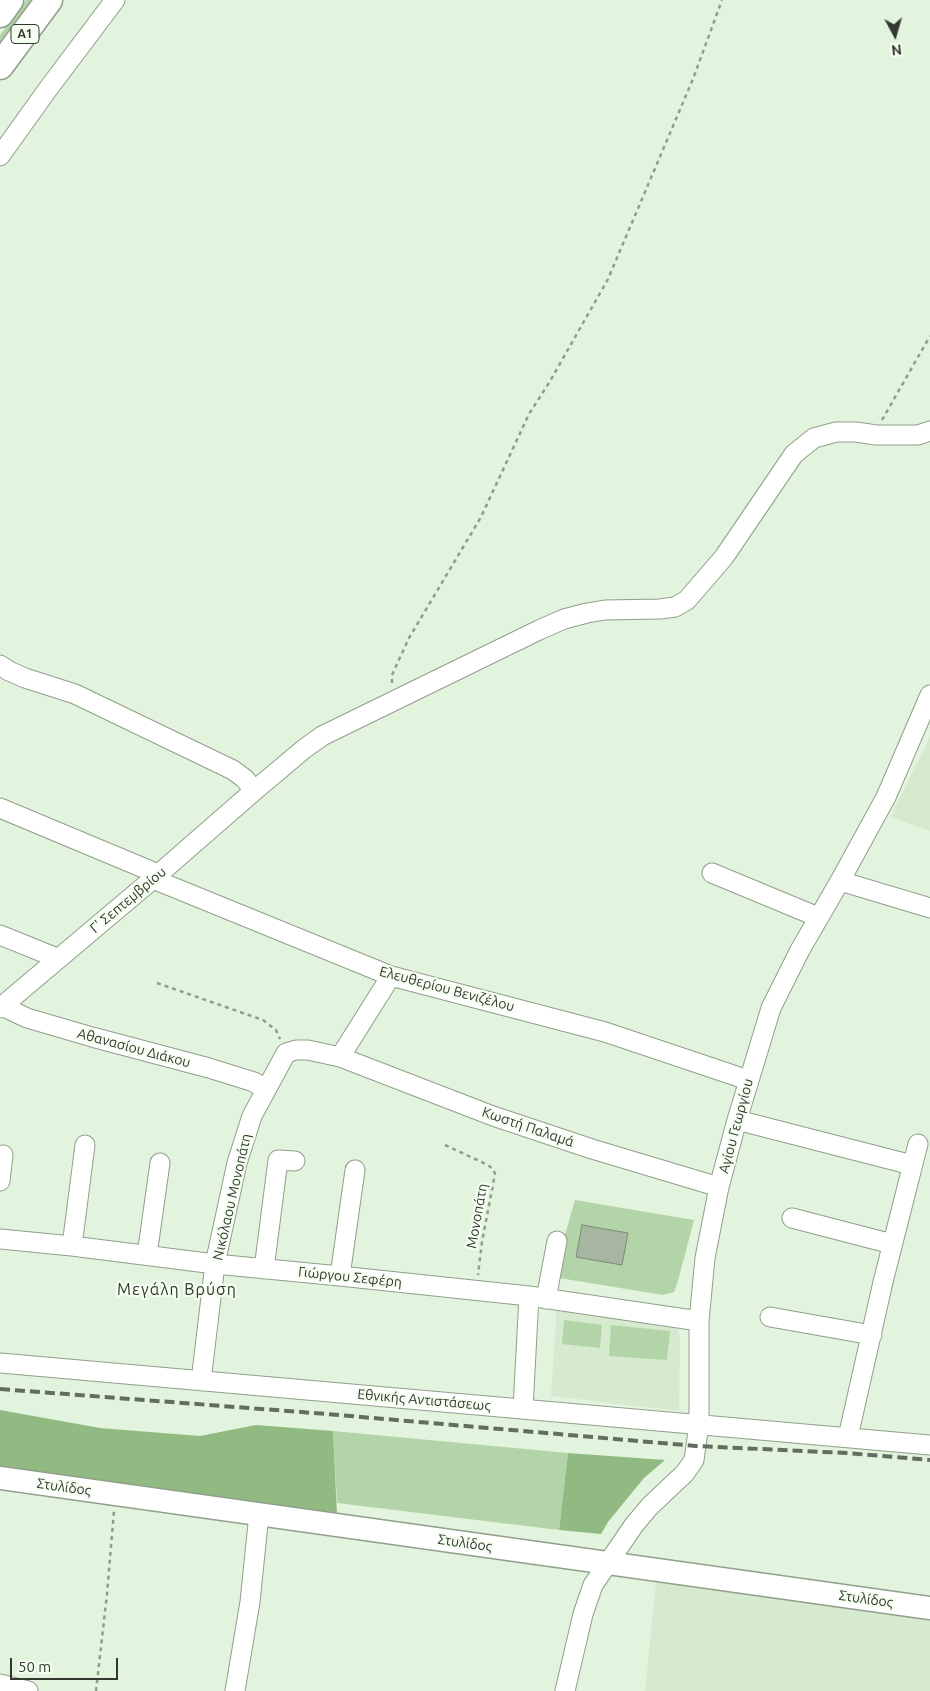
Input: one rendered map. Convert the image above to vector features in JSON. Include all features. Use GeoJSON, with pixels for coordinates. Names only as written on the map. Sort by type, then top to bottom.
{"type":"FeatureCollection","features":[{"type":"Feature","properties":{"kind":"highway","name":"Α1"},"geometry":{"type":"LineString","coordinates":[[0,14],[10,0]]}},
{"type":"Feature","properties":{"kind":"highway","name":"Α1"},"geometry":{"type":"LineString","coordinates":[[0,66],[50,0]]}},
{"type":"Feature","properties":{"kind":"main road","name":"Στυλίδος"},"geometry":{"type":"LineString","coordinates":[[0,1478],[930,1608]]}},
{"type":"Feature","properties":{"kind":"street"},"geometry":{"type":"LineString","coordinates":[[0,156],[115,0]]}},
{"type":"Feature","properties":{"kind":"street","name":"Γ' Σεπτεμβρίου"},"geometry":{"type":"LineString","coordinates":[[1,1007],[254,791],[322,736],[564,619],[605,610],[674,607],[687,600],[724,557],[794,454],[814,438],[836,432],[876,435],[918,434],[930,431]]}},
{"type":"Feature","properties":{"kind":"street"},"geometry":{"type":"LineString","coordinates":[[0,665],[25,678],[75,694],[233,770],[254,791]]}},
{"type":"Feature","properties":{"kind":"street","name":"Αγίου Γεωργίου"},"geometry":{"type":"LineString","coordinates":[[565,1691],[583,1614],[593,1586],[606,1563],[644,1512],[678,1481],[691,1466],[696,1451],[699,1424],[699,1321],[704,1258],[719,1187],[748,1080],[771,1008],[782,982],[886,797],[928,705]]}},
{"type":"Feature","properties":{"kind":"street","name":"Ελευθερίου Βενιζέλου"},"geometry":{"type":"LineString","coordinates":[[0,808],[392,976],[605,1032],[748,1080]]}},
{"type":"Feature","properties":{"kind":"street"},"geometry":{"type":"LineString","coordinates":[[712,873],[818,917]]}},
{"type":"Feature","properties":{"kind":"street"},"geometry":{"type":"LineString","coordinates":[[840,881],[930,908]]}},
{"type":"Feature","properties":{"kind":"street"},"geometry":{"type":"LineString","coordinates":[[0,935],[57,958]]}},
{"type":"Feature","properties":{"kind":"street"},"geometry":{"type":"LineString","coordinates":[[286,1053],[296,1050],[308,1050],[340,1057],[392,976]]}},
{"type":"Feature","properties":{"kind":"street","name":"Αθανασίου Διάκου"},"geometry":{"type":"LineString","coordinates":[[1,1007],[27,1018],[254,1082],[266,1090]]}},
{"type":"Feature","properties":{"kind":"street","name":"Νικόλαου Μονοπάτη"},"geometry":{"type":"LineString","coordinates":[[202,1381],[216,1264],[231,1188],[252,1116],[286,1053]]}},
{"type":"Feature","properties":{"kind":"street","name":"Κωστή Παλαμά"},"geometry":{"type":"LineString","coordinates":[[340,1057],[493,1116],[592,1149],[719,1187]]}},
{"type":"Feature","properties":{"kind":"street"},"geometry":{"type":"LineString","coordinates":[[737,1120],[912,1166]]}},
{"type":"Feature","properties":{"kind":"street"},"geometry":{"type":"LineString","coordinates":[[848,1437],[892,1244],[918,1144]]}},
{"type":"Feature","properties":{"kind":"street"},"geometry":{"type":"LineString","coordinates":[[72,1246],[86,1146]]}},
{"type":"Feature","properties":{"kind":"street"},"geometry":{"type":"LineString","coordinates":[[0,1181],[3,1155]]}},
{"type":"Feature","properties":{"kind":"street"},"geometry":{"type":"LineString","coordinates":[[264,1269],[278,1160],[295,1162]]}},
{"type":"Feature","properties":{"kind":"street"},"geometry":{"type":"LineString","coordinates":[[147,1255],[160,1163]]}},
{"type":"Feature","properties":{"kind":"street"},"geometry":{"type":"LineString","coordinates":[[340,1276],[355,1170]]}},
{"type":"Feature","properties":{"kind":"street"},"geometry":{"type":"LineString","coordinates":[[792,1218],[892,1244]]}},
{"type":"Feature","properties":{"kind":"street","name":"Γιώργου Σεφέρη"},"geometry":{"type":"LineString","coordinates":[[0,1238],[216,1264],[538,1297],[699,1321]]}},
{"type":"Feature","properties":{"kind":"street"},"geometry":{"type":"LineString","coordinates":[[523,1409],[538,1297],[557,1240]]}},
{"type":"Feature","properties":{"kind":"street"},"geometry":{"type":"LineString","coordinates":[[770,1317],[872,1335]]}},
{"type":"Feature","properties":{"kind":"street","name":"Εθνικής Αντιστάσεως"},"geometry":{"type":"LineString","coordinates":[[0,1363],[930,1445]]}},
{"type":"Feature","properties":{"kind":"street"},"geometry":{"type":"LineString","coordinates":[[235,1691],[250,1602],[259,1514]]}},
{"type":"Feature","properties":{"kind":"street"},"geometry":{"type":"LineString","coordinates":[[0,1684],[28,1691]]}},
{"type":"Feature","properties":{"kind":"path"},"geometry":{"type":"LineString","coordinates":[[391,702],[392,675],[409,638],[481,517],[529,414],[549,383],[608,279],[693,79],[722,0]]}},
{"type":"Feature","properties":{"kind":"path"},"geometry":{"type":"LineString","coordinates":[[876,435],[883,418],[930,336]]}},
{"type":"Feature","properties":{"kind":"path"},"geometry":{"type":"LineString","coordinates":[[157,983],[263,1020],[276,1030],[286,1053]]}},
{"type":"Feature","properties":{"kind":"path","name":"Μονοπάτη"},"geometry":{"type":"LineString","coordinates":[[445,1145],[488,1165],[495,1174],[482,1242],[476,1290]]}},
{"type":"Feature","properties":{"kind":"path"},"geometry":{"type":"LineString","coordinates":[[96,1691],[116,1494]]}},
{"type":"Feature","properties":{"kind":"shaded area"},"geometry":{"type":"Polygon","coordinates":[[[26,0],[35,0],[0,47],[0,35],[26,0]]]}},
{"type":"Feature","properties":{"kind":"shaded area"},"geometry":{"type":"Polygon","coordinates":[[[930,737],[930,831],[890,817],[930,737]]]}},
{"type":"Feature","properties":{"kind":"shaded area"},"geometry":{"type":"Polygon","coordinates":[[[575,1200],[694,1220],[674,1292],[663,1295],[553,1277],[575,1200]]]}},
{"type":"Feature","properties":{"kind":"shaded area"},"geometry":{"type":"Polygon","coordinates":[[[557,1303],[673,1324],[680,1335],[679,1411],[551,1396],[557,1303]]]}},
{"type":"Feature","properties":{"kind":"shaded area"},"geometry":{"type":"Polygon","coordinates":[[[564,1320],[602,1325],[600,1348],[562,1344],[564,1320]]]}},
{"type":"Feature","properties":{"kind":"shaded area"},"geometry":{"type":"Polygon","coordinates":[[[611,1325],[670,1331],[667,1360],[609,1356],[611,1325]]]}},
{"type":"Feature","properties":{"kind":"shaded area"},"geometry":{"type":"Polygon","coordinates":[[[333,1431],[568,1453],[559,1530],[337,1503],[333,1431]]]}},
{"type":"Feature","properties":{"kind":"shaded area"},"geometry":{"type":"Polygon","coordinates":[[[656,1582],[886,1612],[930,1621],[930,1691],[645,1691],[656,1582]]]}},
{"type":"Feature","properties":{"kind":"green space"},"geometry":{"type":"Polygon","coordinates":[[[0,1410],[100,1428],[200,1436],[256,1425],[333,1431],[337,1514],[0,1474],[0,1410]]]}},
{"type":"Feature","properties":{"kind":"green space"},"geometry":{"type":"Polygon","coordinates":[[[568,1453],[665,1460],[644,1478],[608,1522],[601,1534],[559,1530],[568,1453]]]}},
{"type":"Feature","properties":{"kind":"building"},"geometry":{"type":"Polygon","coordinates":[[[582,1225],[628,1233],[622,1265],[576,1257],[582,1225]]]}},
{"type":"Feature","properties":{"kind":"railway"},"geometry":{"type":"LineString","coordinates":[[0,1389],[327,1414],[696,1446],[846,1453],[930,1460]]}},
{"type":"Feature","properties":{"kind":"district","name":"Μεγάλη Βρύση"},"geometry":{"type":"Point","coordinates":[177,1290]}}]}
